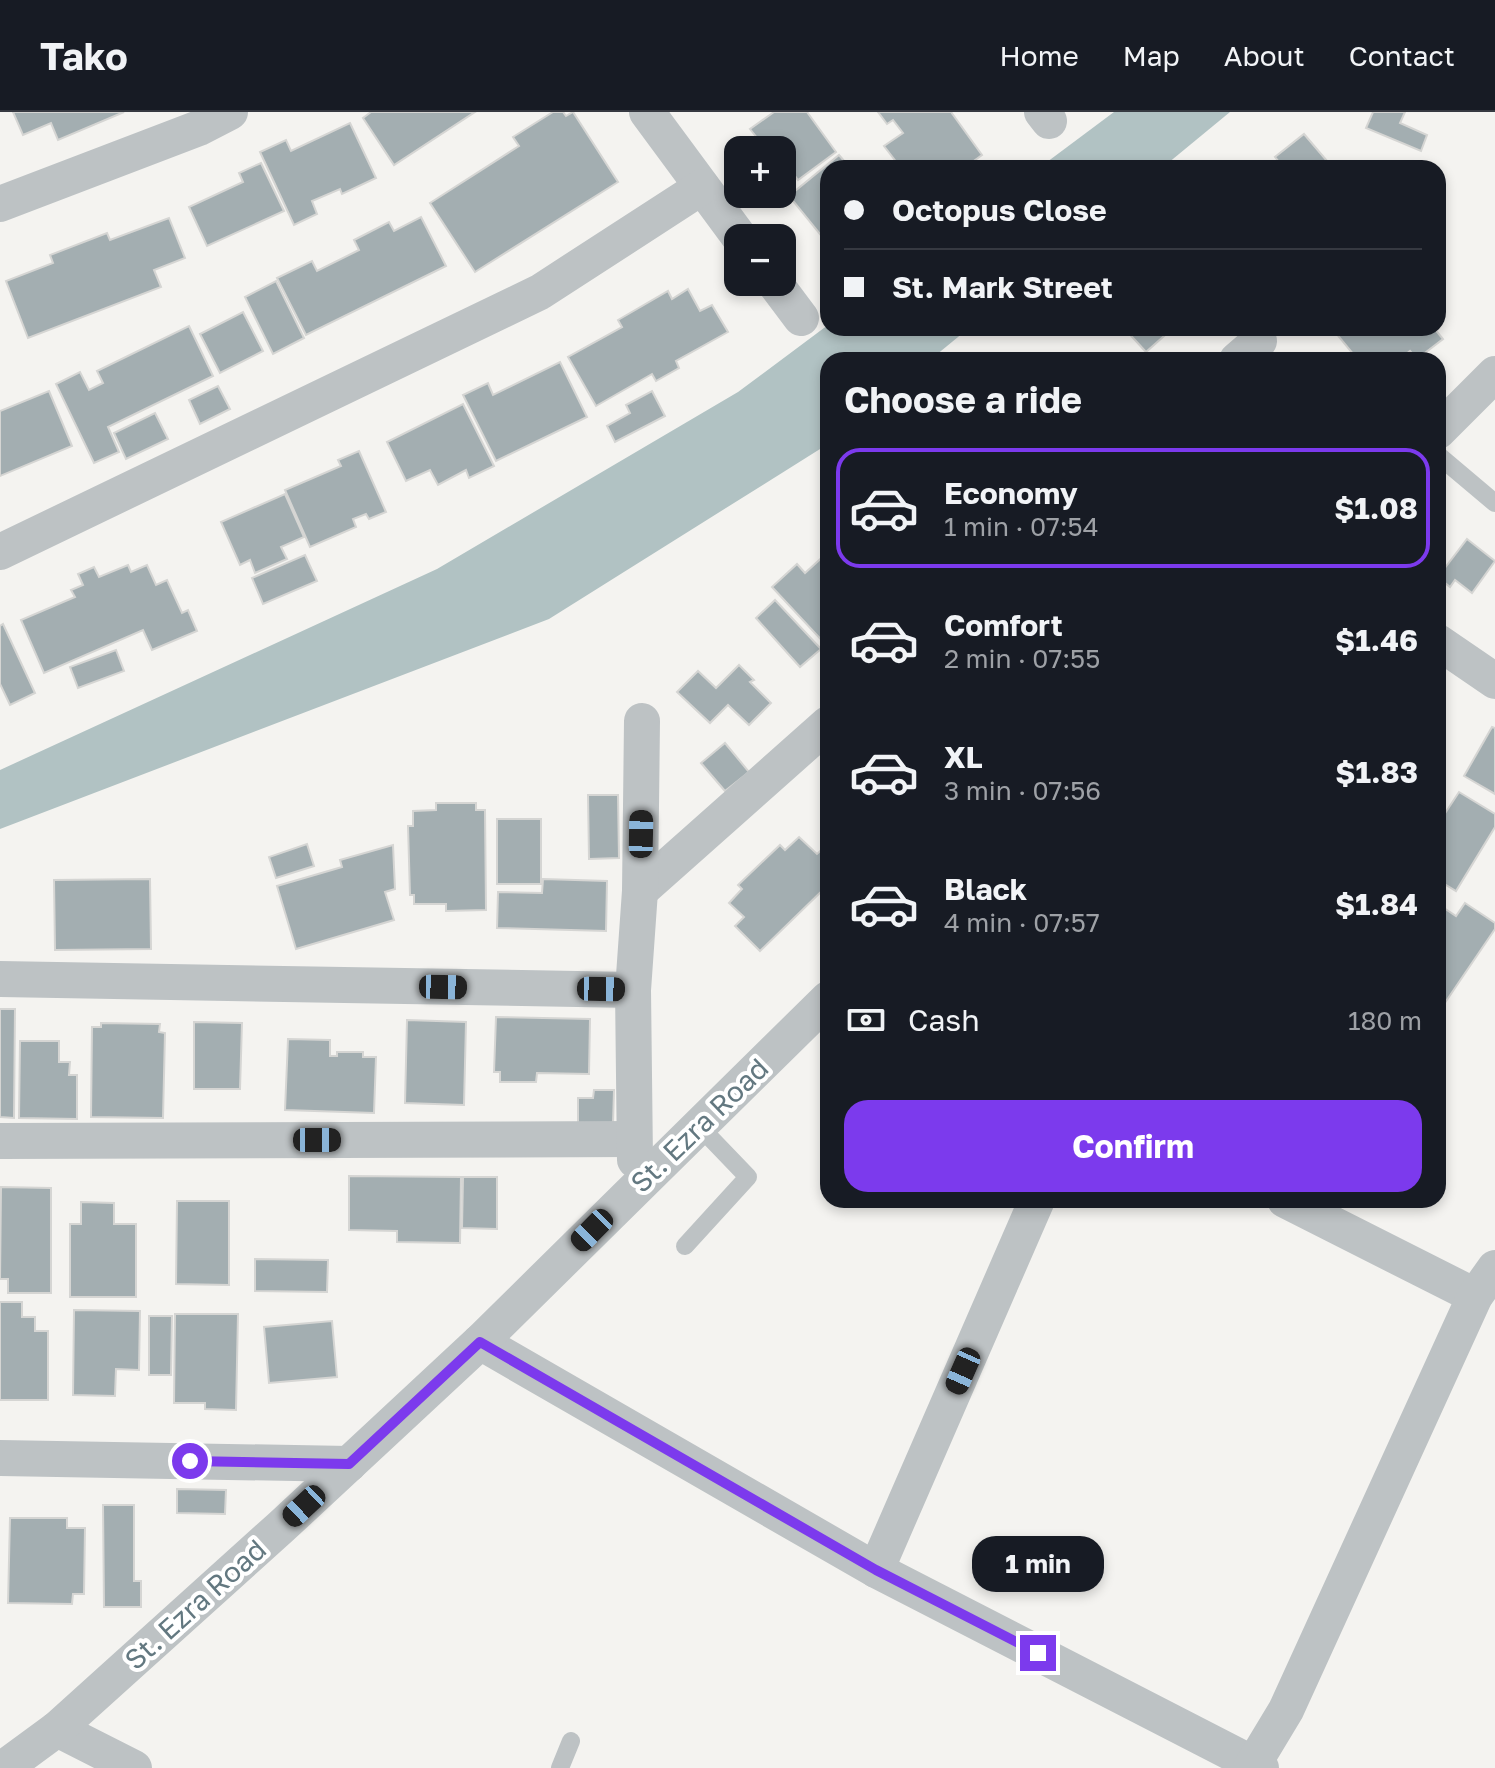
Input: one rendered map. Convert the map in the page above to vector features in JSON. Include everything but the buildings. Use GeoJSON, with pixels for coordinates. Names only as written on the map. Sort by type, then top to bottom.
{"type":"FeatureCollection","features":[{"type":"Feature","properties":{"kind":"street"},"geometry":{"type":"LineString","coordinates":[[0,204],[199,128],[230,112]]}},
{"type":"Feature","properties":{"kind":"street"},"geometry":{"type":"LineString","coordinates":[[647,112],[730,224]]}},
{"type":"Feature","properties":{"kind":"street"},"geometry":{"type":"LineString","coordinates":[[0,552],[540,292],[702,187]]}},
{"type":"Feature","properties":{"kind":"street"},"geometry":{"type":"LineString","coordinates":[[784,296],[801,318]]}},
{"type":"Feature","properties":{"kind":"street"},"geometry":{"type":"LineString","coordinates":[[1446,423],[1495,374]]}},
{"type":"Feature","properties":{"kind":"street"},"geometry":{"type":"LineString","coordinates":[[1446,647],[1495,681]]}},
{"type":"Feature","properties":{"kind":"street"},"geometry":{"type":"LineString","coordinates":[[638,1185],[634,1139],[633,990],[640,891],[642,721]]}},
{"type":"Feature","properties":{"kind":"street"},"geometry":{"type":"LineString","coordinates":[[640,891],[820,731]]}},
{"type":"Feature","properties":{"kind":"street"},"geometry":{"type":"LineString","coordinates":[[0,979],[633,990]]}},
{"type":"Feature","properties":{"kind":"street","name":"St. Ezra Road"},"geometry":{"type":"LineString","coordinates":[[6,1762],[57,1729],[349,1464],[480,1342],[820,1007]]}},
{"type":"Feature","properties":{"kind":"street"},"geometry":{"type":"LineString","coordinates":[[0,1141],[634,1139]]}},
{"type":"Feature","properties":{"kind":"street"},"geometry":{"type":"LineString","coordinates":[[876,1570],[1034,1208]]}},
{"type":"Feature","properties":{"kind":"street"},"geometry":{"type":"LineString","coordinates":[[480,1342],[876,1570],[1255,1767],[1286,1710],[1485,1282],[1305,1208]]}},
{"type":"Feature","properties":{"kind":"street"},"geometry":{"type":"LineString","coordinates":[[0,1458],[349,1464]]}},
{"type":"Feature","properties":{"kind":"street"},"geometry":{"type":"LineString","coordinates":[[57,1729],[134,1768]]}},
{"type":"Feature","properties":{"kind":"lane"},"geometry":{"type":"LineString","coordinates":[[1446,462],[1495,503]]}},
{"type":"Feature","properties":{"kind":"lane"},"geometry":{"type":"LineString","coordinates":[[685,1246],[748,1177],[699,1126]]}},
{"type":"Feature","properties":{"kind":"lane"},"geometry":{"type":"LineString","coordinates":[[560,1768],[571,1741]]}},
{"type":"Feature","properties":{"kind":"shaded area"},"geometry":{"type":"Polygon","coordinates":[[[1114,112],[1230,112],[1172,160],[1050,160],[1114,112]]]}},
{"type":"Feature","properties":{"kind":"shaded area"},"geometry":{"type":"Polygon","coordinates":[[[820,331],[820,336],[959,336],[940,352],[820,352],[820,449],[549,619],[0,829],[0,770],[437,569],[738,392],[820,331]]]}},
{"type":"Feature","properties":{"kind":"route"},"geometry":{"type":"LineString","coordinates":[[190,1461],[349,1464],[480,1342],[876,1570],[1038,1653]]}}]}
